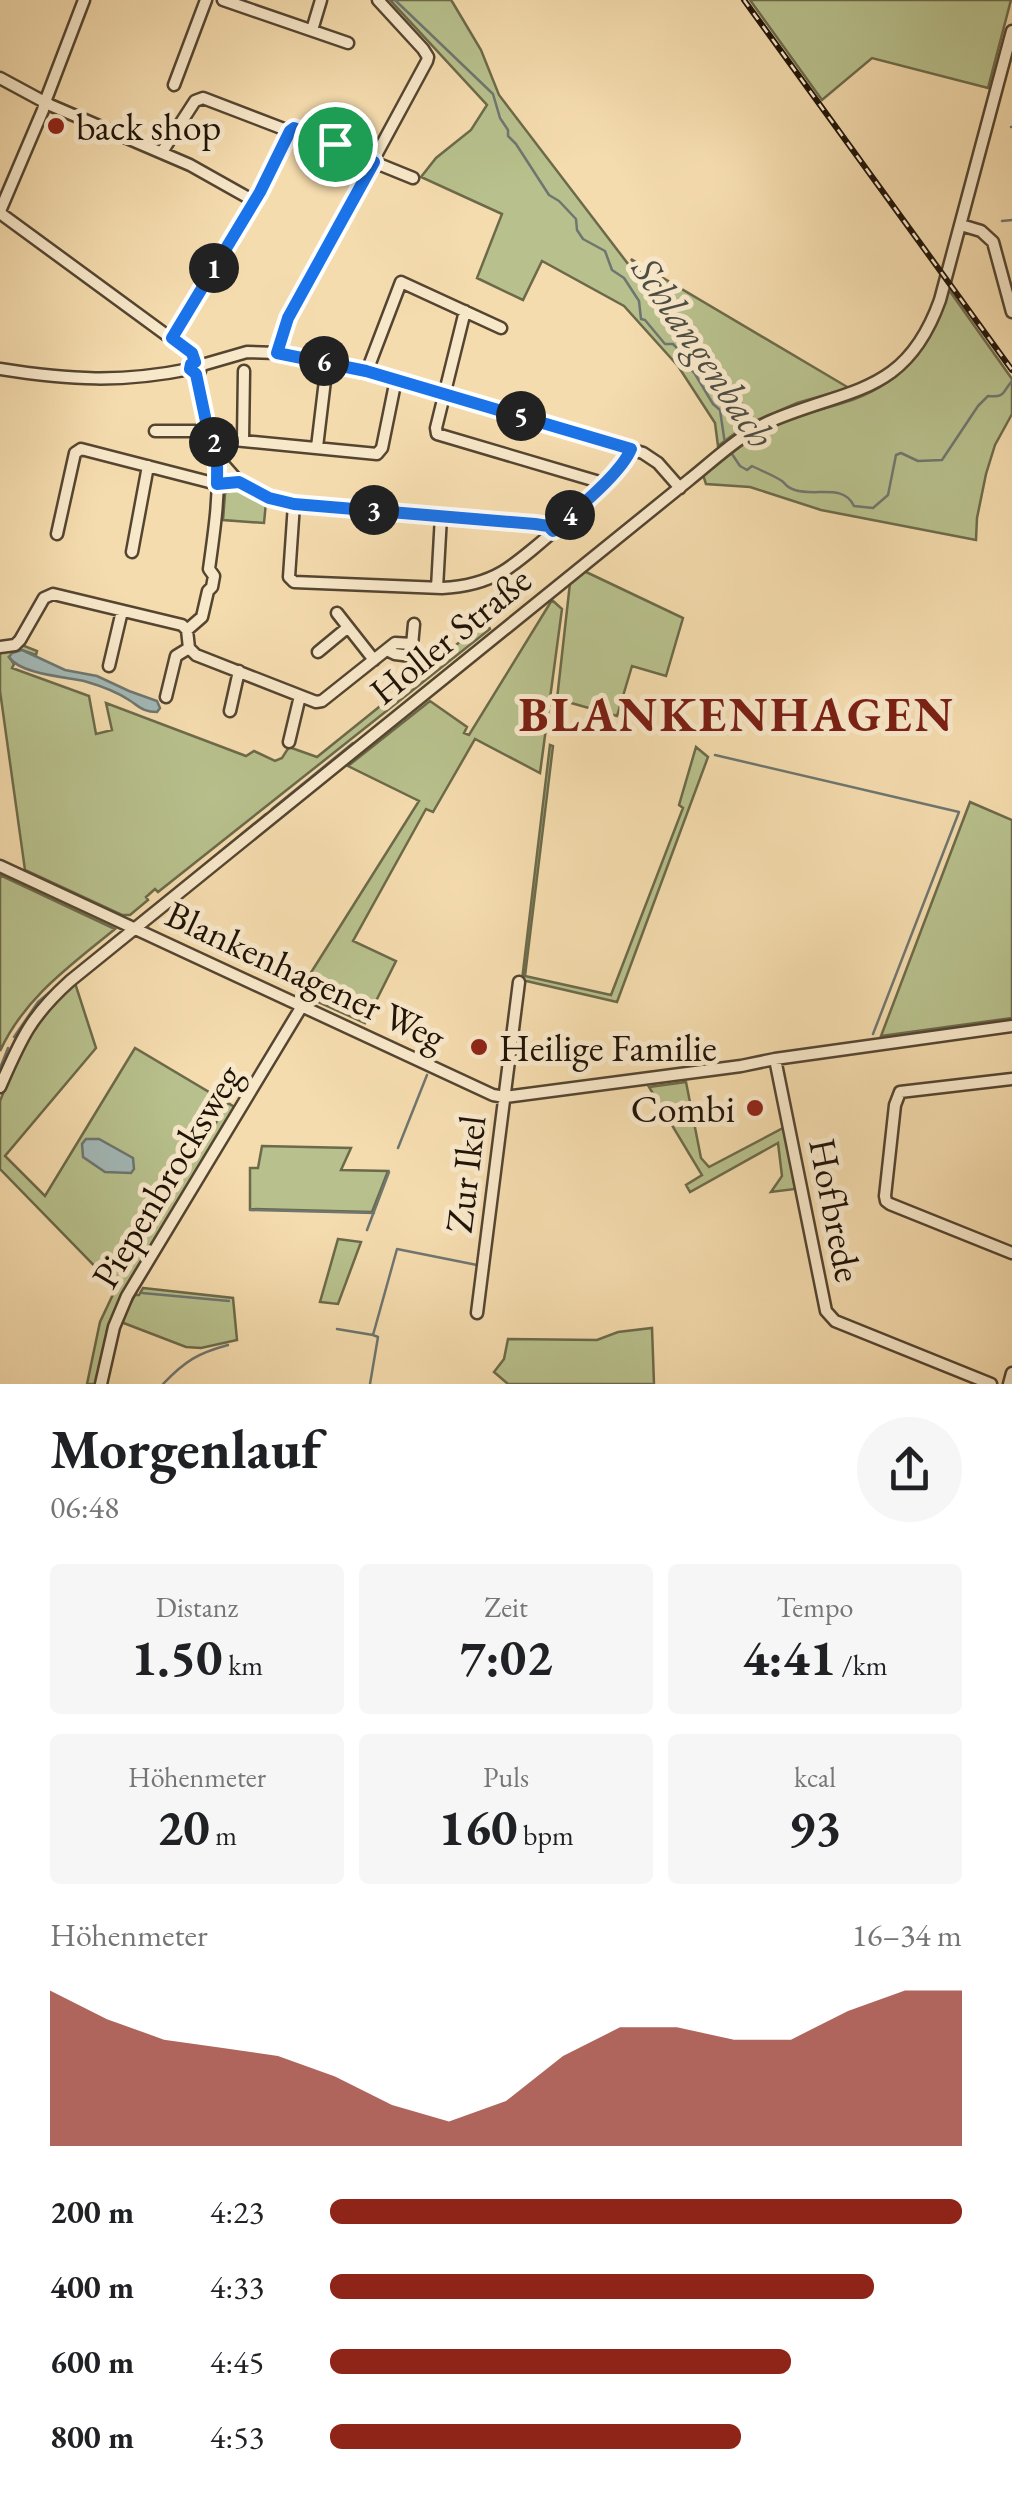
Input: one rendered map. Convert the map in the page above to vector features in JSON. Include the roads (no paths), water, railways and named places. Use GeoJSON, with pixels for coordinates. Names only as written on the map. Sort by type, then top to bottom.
{"type":"FeatureCollection","features":[{"type":"Feature","properties":{"kind":"street"},"geometry":{"type":"LineString","coordinates":[[84,0],[0,212],[192,353],[217,456],[217,484],[212,587],[202,617],[188,630]]}},
{"type":"Feature","properties":{"kind":"street"},"geometry":{"type":"LineString","coordinates":[[174,85],[206,0]]}},
{"type":"Feature","properties":{"kind":"street"},"geometry":{"type":"LineString","coordinates":[[223,0],[348,43]]}},
{"type":"Feature","properties":{"kind":"street"},"geometry":{"type":"LineString","coordinates":[[277,353],[288,318],[428,56],[378,0]]}},
{"type":"Feature","properties":{"kind":"street"},"geometry":{"type":"LineString","coordinates":[[312,30],[317,2]]}},
{"type":"Feature","properties":{"kind":"street","name":"Holler Straße"},"geometry":{"type":"LineString","coordinates":[[0,1087],[28,1026],[44,1005],[728,449],[769,422],[865,389],[906,360],[923,340],[934,316],[1012,31]]}},
{"type":"Feature","properties":{"kind":"street"},"geometry":{"type":"LineString","coordinates":[[0,78],[44,102],[190,165],[254,201]]}},
{"type":"Feature","properties":{"kind":"street"},"geometry":{"type":"LineString","coordinates":[[162,152],[195,101],[203,98],[290,131]]}},
{"type":"Feature","properties":{"kind":"street"},"geometry":{"type":"LineString","coordinates":[[172,338],[294,128],[413,178]]}},
{"type":"Feature","properties":{"kind":"street"},"geometry":{"type":"LineString","coordinates":[[961,225],[981,231],[992,242],[1012,312]]}},
{"type":"Feature","properties":{"kind":"street"},"geometry":{"type":"LineString","coordinates":[[366,371],[401,282],[501,328]]}},
{"type":"Feature","properties":{"kind":"street"},"geometry":{"type":"LineString","coordinates":[[465,312],[436,434],[601,485]]}},
{"type":"Feature","properties":{"kind":"street"},"geometry":{"type":"LineString","coordinates":[[0,369],[92,381],[167,374],[247,352],[277,353],[366,371],[631,449],[652,458],[680,488]]}},
{"type":"Feature","properties":{"kind":"street"},"geometry":{"type":"LineString","coordinates":[[243,440],[244,371]]}},
{"type":"Feature","properties":{"kind":"street"},"geometry":{"type":"LineString","coordinates":[[316,447],[326,372]]}},
{"type":"Feature","properties":{"kind":"street"},"geometry":{"type":"LineString","coordinates":[[155,431],[377,454],[381,452],[394,389]]}},
{"type":"Feature","properties":{"kind":"street"},"geometry":{"type":"LineString","coordinates":[[294,504],[289,577],[294,582],[462,587],[500,573],[553,531],[629,456],[631,449]]}},
{"type":"Feature","properties":{"kind":"street"},"geometry":{"type":"LineString","coordinates":[[57,534],[78,450],[217,484],[239,482]]}},
{"type":"Feature","properties":{"kind":"street"},"geometry":{"type":"LineString","coordinates":[[217,456],[239,482],[269,498],[294,504],[535,524],[553,531]]}},
{"type":"Feature","properties":{"kind":"street"},"geometry":{"type":"LineString","coordinates":[[132,552],[148,466]]}},
{"type":"Feature","properties":{"kind":"street"},"geometry":{"type":"LineString","coordinates":[[437,588],[441,516]]}},
{"type":"Feature","properties":{"kind":"street"},"geometry":{"type":"LineString","coordinates":[[0,647],[20,640],[48,595],[53,594],[182,625],[188,630],[189,648],[196,655],[316,702],[388,650],[411,656],[414,624]]}},
{"type":"Feature","properties":{"kind":"street"},"geometry":{"type":"LineString","coordinates":[[109,666],[122,610]]}},
{"type":"Feature","properties":{"kind":"street"},"geometry":{"type":"LineString","coordinates":[[338,613],[374,660]]}},
{"type":"Feature","properties":{"kind":"street"},"geometry":{"type":"LineString","coordinates":[[318,652],[346,628]]}},
{"type":"Feature","properties":{"kind":"street"},"geometry":{"type":"LineString","coordinates":[[166,697],[176,656],[189,648]]}},
{"type":"Feature","properties":{"kind":"street"},"geometry":{"type":"LineString","coordinates":[[230,711],[239,672]]}},
{"type":"Feature","properties":{"kind":"street"},"geometry":{"type":"LineString","coordinates":[[289,742],[300,696]]}},
{"type":"Feature","properties":{"kind":"street","name":"Blankenhagener Weg"},"geometry":{"type":"LineString","coordinates":[[0,866],[504,1098]]}},
{"type":"Feature","properties":{"kind":"street","name":"Zur Ikel"},"geometry":{"type":"LineString","coordinates":[[477,1313],[519,982]]}},
{"type":"Feature","properties":{"kind":"street","name":"Piepenbrocksweg"},"geometry":{"type":"LineString","coordinates":[[101,1384],[114,1327],[127,1296],[302,1006]]}},
{"type":"Feature","properties":{"kind":"street"},"geometry":{"type":"LineString","coordinates":[[504,1098],[1012,1026]]}},
{"type":"Feature","properties":{"kind":"street","name":"Hofbrede"},"geometry":{"type":"LineString","coordinates":[[775,1059],[829,1317],[991,1384]]}},
{"type":"Feature","properties":{"kind":"street"},"geometry":{"type":"LineString","coordinates":[[1012,1080],[900,1092],[895,1104],[885,1196],[890,1204],[1012,1253]]}},
{"type":"Feature","properties":{"kind":"street"},"geometry":{"type":"LineString","coordinates":[[1009,1384],[1012,1373]]}},
{"type":"Feature","properties":{"kind":"water"},"geometry":{"type":"Polygon","coordinates":[[[22,650],[65,670],[97,676],[157,701],[160,708],[157,712],[148,711],[119,694],[84,681],[23,667],[9,657],[22,650]]]}},
{"type":"Feature","properties":{"kind":"water"},"geometry":{"type":"Polygon","coordinates":[[[86,1139],[99,1139],[133,1158],[134,1169],[131,1173],[105,1172],[83,1157],[82,1144],[86,1139]]]}},
{"type":"Feature","properties":{"kind":"waterway","name":"Schlangenbach"},"geometry":{"type":"LineString","coordinates":[[395,0],[493,94],[508,136],[549,195],[576,219],[583,239],[605,251],[612,270],[624,278],[639,301],[641,319],[665,344],[678,349],[720,410],[725,444]]}},
{"type":"Feature","properties":{"kind":"waterway"},"geometry":{"type":"LineString","coordinates":[[1002,221],[1012,220]]}},
{"type":"Feature","properties":{"kind":"waterway","name":"Schlangenbach"},"geometry":{"type":"LineString","coordinates":[[730,451],[740,466],[747,470],[752,466],[795,490],[836,493],[854,506],[873,508],[888,495],[896,455],[901,453],[918,461],[942,460],[978,406],[988,396],[1001,395],[1012,381]]}},
{"type":"Feature","properties":{"kind":"waterway"},"geometry":{"type":"LineString","coordinates":[[250,841],[406,716]]}},
{"type":"Feature","properties":{"kind":"waterway"},"geometry":{"type":"LineString","coordinates":[[272,809],[353,743]]}},
{"type":"Feature","properties":{"kind":"waterway"},"geometry":{"type":"LineString","coordinates":[[715,755],[959,812],[873,1034]]}},
{"type":"Feature","properties":{"kind":"waterway"},"geometry":{"type":"LineString","coordinates":[[142,916],[266,814]]}},
{"type":"Feature","properties":{"kind":"waterway"},"geometry":{"type":"LineString","coordinates":[[14,1037],[38,1002],[116,936]]}},
{"type":"Feature","properties":{"kind":"waterway"},"geometry":{"type":"LineString","coordinates":[[920,1032],[1012,1020]]}},
{"type":"Feature","properties":{"kind":"waterway"},"geometry":{"type":"LineString","coordinates":[[882,1038],[911,1033]]}},
{"type":"Feature","properties":{"kind":"waterway"},"geometry":{"type":"LineString","coordinates":[[0,1068],[8,1048]]}},
{"type":"Feature","properties":{"kind":"waterway"},"geometry":{"type":"LineString","coordinates":[[398,1148],[427,1075]]}},
{"type":"Feature","properties":{"kind":"waterway"},"geometry":{"type":"LineString","coordinates":[[367,1230],[389,1172]]}},
{"type":"Feature","properties":{"kind":"waterway"},"geometry":{"type":"LineString","coordinates":[[250,1210],[374,1213]]}},
{"type":"Feature","properties":{"kind":"waterway"},"geometry":{"type":"LineString","coordinates":[[337,1329],[373,1335],[397,1249],[477,1265]]}},
{"type":"Feature","properties":{"kind":"waterway"},"geometry":{"type":"LineString","coordinates":[[142,1293],[229,1301]]}},
{"type":"Feature","properties":{"kind":"waterway"},"geometry":{"type":"LineString","coordinates":[[370,1384],[378,1337],[373,1335]]}},
{"type":"Feature","properties":{"kind":"waterway"},"geometry":{"type":"LineString","coordinates":[[163,1384],[192,1359],[228,1345]]}},
{"type":"Feature","properties":{"kind":"railway"},"geometry":{"type":"LineString","coordinates":[[744,0],[1012,370]]}},
{"type":"Feature","properties":{"kind":"place","name":"back shop"},"geometry":{"type":"Point","coordinates":[56,126]}},
{"type":"Feature","properties":{"kind":"place","name":"Heilige Familie"},"geometry":{"type":"Point","coordinates":[479,1047]}},
{"type":"Feature","properties":{"kind":"place","name":"Combi"},"geometry":{"type":"Point","coordinates":[755,1108]}},
{"type":"Feature","properties":{"kind":"district","name":"BLANKENHAGEN"},"geometry":{"type":"Point","coordinates":[737,714]}}]}
